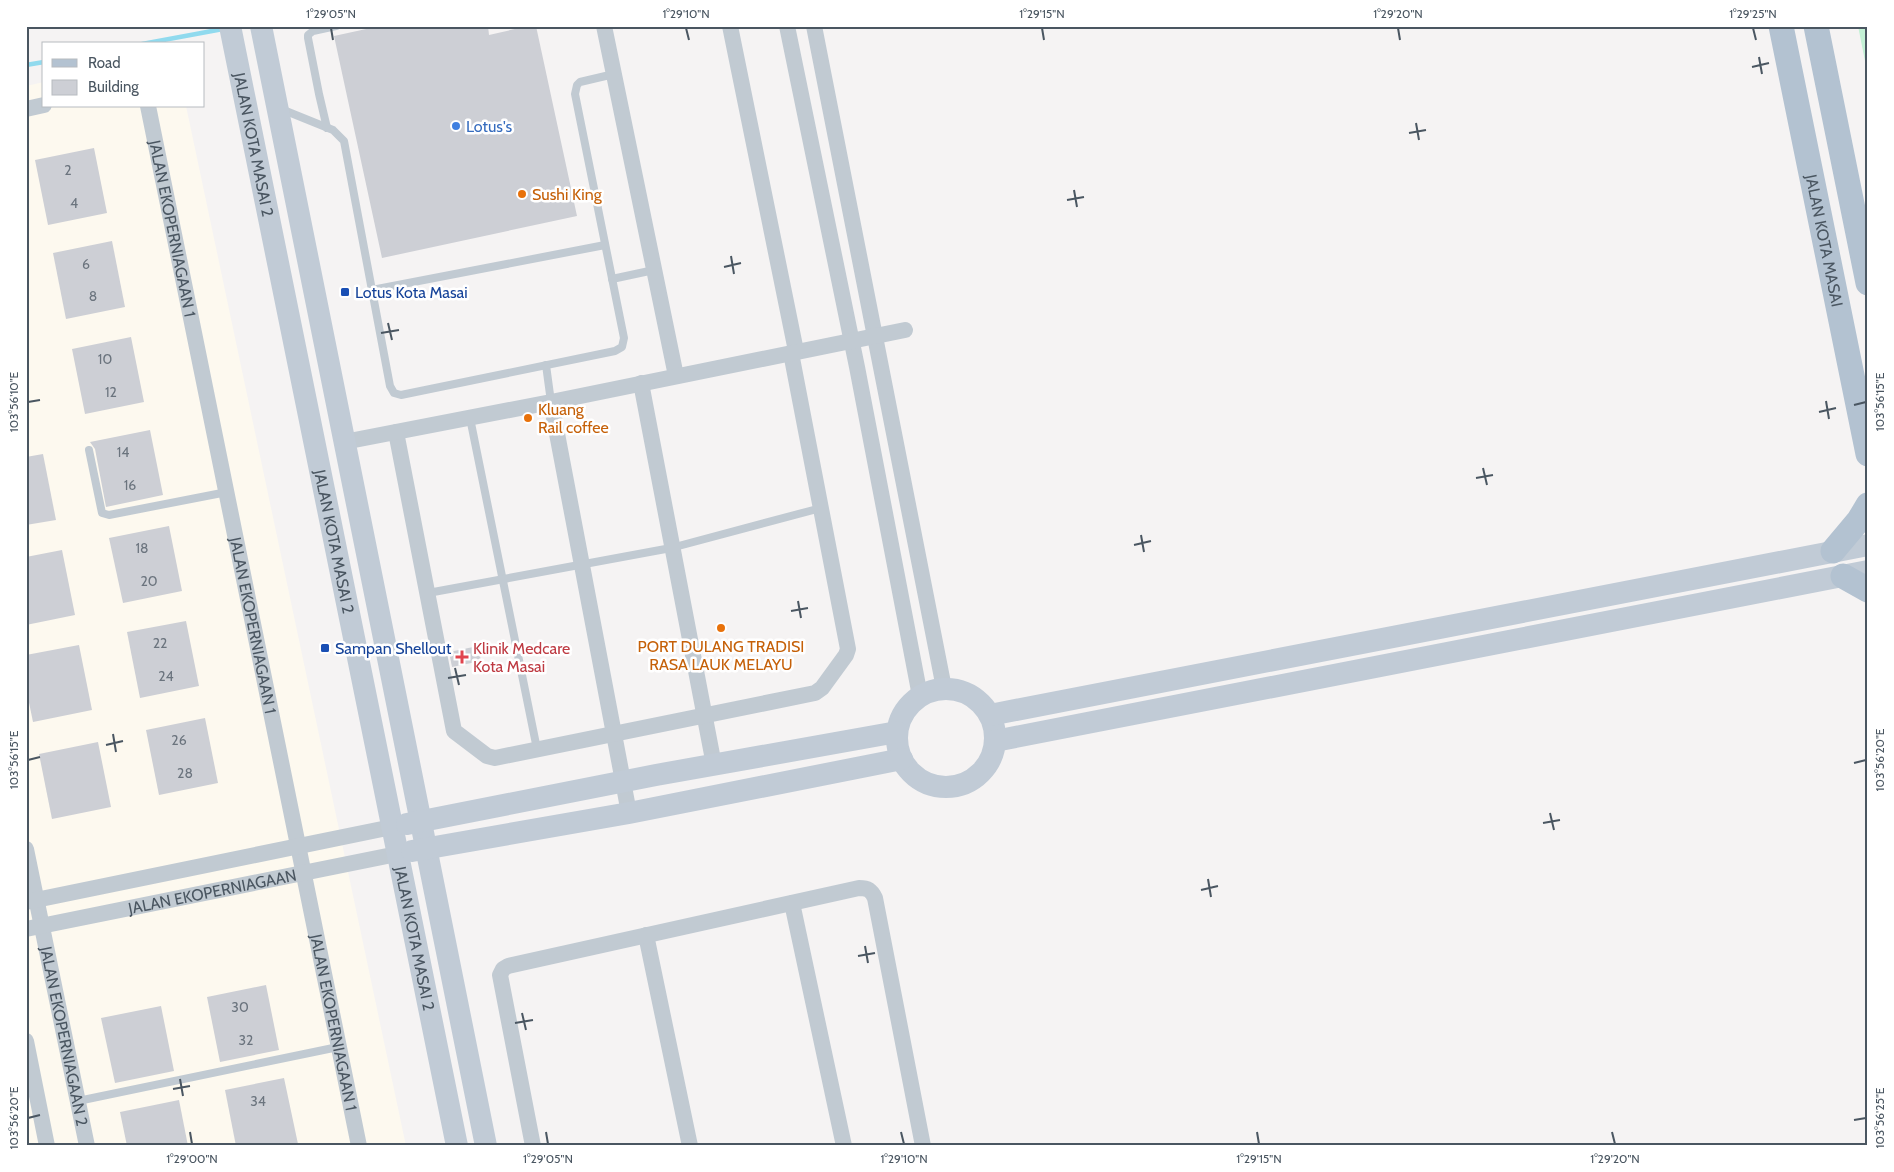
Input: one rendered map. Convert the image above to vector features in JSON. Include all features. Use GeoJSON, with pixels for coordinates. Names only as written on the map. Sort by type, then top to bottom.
{"type":"FeatureCollection","features":[{"type":"Feature","properties":{"kind":"main road","name":"JALAN KOTA MASAI"},"geometry":{"type":"LineString","coordinates":[[1781,26],[1868,454]]}},
{"type":"Feature","properties":{"kind":"main road","name":"JALAN KOTA MASAI"},"geometry":{"type":"LineString","coordinates":[[1816,26],[1868,283]]}},
{"type":"Feature","properties":{"kind":"main road"},"geometry":{"type":"LineString","coordinates":[[1833,551],[1859,520],[1868,505]]}},
{"type":"Feature","properties":{"kind":"main road"},"geometry":{"type":"LineString","coordinates":[[1843,576],[1868,590]]}},
{"type":"Feature","properties":{"kind":"street"},"geometry":{"type":"LineString","coordinates":[[604,26],[676,376]]}},
{"type":"Feature","properties":{"kind":"street"},"geometry":{"type":"LineString","coordinates":[[396,432],[453,728],[456,733],[487,756],[492,758],[538,749],[818,692],[822,688],[846,655],[847,646],[794,352],[730,26]]}},
{"type":"Feature","properties":{"kind":"street"},"geometry":{"type":"LineString","coordinates":[[787,26],[857,368],[920,696]]}},
{"type":"Feature","properties":{"kind":"street"},"geometry":{"type":"LineString","coordinates":[[814,26],[944,688]]}},
{"type":"Feature","properties":{"kind":"street","name":"JALAN KOTA MASAI 2"},"geometry":{"type":"LineString","coordinates":[[262,28],[486,1146]]}},
{"type":"Feature","properties":{"kind":"street","name":"JALAN KOTA MASAI 2"},"geometry":{"type":"LineString","coordinates":[[231,31],[457,1146]]}},
{"type":"Feature","properties":{"kind":"street"},"geometry":{"type":"LineString","coordinates":[[26,109],[42,105]]}},
{"type":"Feature","properties":{"kind":"street","name":"JALAN EKOPERNIAGAAN 1"},"geometry":{"type":"LineString","coordinates":[[148,108],[359,1146]]}},
{"type":"Feature","properties":{"kind":"street"},"geometry":{"type":"LineString","coordinates":[[344,442],[905,330]]}},
{"type":"Feature","properties":{"kind":"street"},"geometry":{"type":"LineString","coordinates":[[641,383],[714,765]]}},
{"type":"Feature","properties":{"kind":"street"},"geometry":{"type":"LineString","coordinates":[[552,402],[630,813]]}},
{"type":"Feature","properties":{"kind":"street"},"geometry":{"type":"LineString","coordinates":[[990,714],[1868,545]]}},
{"type":"Feature","properties":{"kind":"street"},"geometry":{"type":"LineString","coordinates":[[995,741],[1868,571]]}},
{"type":"Feature","properties":{"kind":"street"},"geometry":{"type":"LineString","coordinates":[[944,688],[962,691],[978,700],[990,714],[995,741],[992,757],[983,770],[970,781],[955,786],[939,787],[924,782],[911,772],[902,759],[898,746],[897,732],[901,718],[909,705],[920,696],[932,690],[944,688]]}},
{"type":"Feature","properties":{"kind":"street"},"geometry":{"type":"LineString","coordinates":[[392,827],[623,782],[897,732]]}},
{"type":"Feature","properties":{"kind":"street"},"geometry":{"type":"LineString","coordinates":[[397,854],[630,813],[902,759]]}},
{"type":"Feature","properties":{"kind":"street","name":"JALAN EKOPERNIAGAAN"},"geometry":{"type":"LineString","coordinates":[[32,901],[392,827]]}},
{"type":"Feature","properties":{"kind":"street","name":"JALAN EKOPERNIAGAAN 2"},"geometry":{"type":"LineString","coordinates":[[26,849],[34,928],[78,1101],[87,1146]]}},
{"type":"Feature","properties":{"kind":"street","name":"JALAN EKOPERNIAGAAN"},"geometry":{"type":"LineString","coordinates":[[34,928],[397,854]]}},
{"type":"Feature","properties":{"kind":"street"},"geometry":{"type":"LineString","coordinates":[[533,1146],[500,974],[502,969],[508,966],[646,935],[859,888],[867,888],[872,891],[875,898],[923,1146]]}},
{"type":"Feature","properties":{"kind":"street"},"geometry":{"type":"LineString","coordinates":[[792,903],[844,1146]]}},
{"type":"Feature","properties":{"kind":"street"},"geometry":{"type":"LineString","coordinates":[[646,935],[690,1146]]}},
{"type":"Feature","properties":{"kind":"street"},"geometry":{"type":"LineString","coordinates":[[26,1041],[48,1146]]}},
{"type":"Feature","properties":{"kind":"lane"},"geometry":{"type":"LineString","coordinates":[[328,128],[318,94],[308,35],[312,31],[336,26]]}},
{"type":"Feature","properties":{"kind":"lane"},"geometry":{"type":"LineString","coordinates":[[279,108],[328,128],[339,134],[344,142],[390,386],[396,394],[615,351],[622,347],[624,338],[575,90],[576,85],[584,80],[614,74]]}},
{"type":"Feature","properties":{"kind":"lane"},"geometry":{"type":"LineString","coordinates":[[372,290],[605,245]]}},
{"type":"Feature","properties":{"kind":"lane"},"geometry":{"type":"LineString","coordinates":[[612,279],[654,270]]}},
{"type":"Feature","properties":{"kind":"lane"},"geometry":{"type":"LineString","coordinates":[[546,365],[552,402]]}},
{"type":"Feature","properties":{"kind":"lane"},"geometry":{"type":"LineString","coordinates":[[470,418],[538,749]]}},
{"type":"Feature","properties":{"kind":"lane"},"geometry":{"type":"LineString","coordinates":[[89,450],[102,513],[109,515],[226,492]]}},
{"type":"Feature","properties":{"kind":"lane"},"geometry":{"type":"LineString","coordinates":[[428,593],[672,548],[821,508]]}},
{"type":"Feature","properties":{"kind":"lane"},"geometry":{"type":"LineString","coordinates":[[78,1101],[338,1047]]}},
{"type":"Feature","properties":{"kind":"shaded area"},"geometry":{"type":"Polygon","coordinates":[[[42,82],[42,108],[186,108],[406,1146],[26,1146],[26,86],[42,82]]]}},
{"type":"Feature","properties":{"kind":"green space"},"geometry":{"type":"Polygon","coordinates":[[[1858,26],[1868,26],[1868,76],[1858,26]]]}},
{"type":"Feature","properties":{"kind":"building","name":"Lotus's"},"geometry":{"type":"Polygon","coordinates":[[[380,26],[488,26],[489,35],[528,26],[536,26],[577,216],[382,258],[334,36],[380,26]]]}},
{"type":"Feature","properties":{"kind":"building"},"geometry":{"type":"Polygon","coordinates":[[[94,148],[107,213],[48,225],[35,160],[94,148]]]}},
{"type":"Feature","properties":{"kind":"building"},"geometry":{"type":"Polygon","coordinates":[[[112,241],[125,307],[66,319],[53,253],[112,241]]]}},
{"type":"Feature","properties":{"kind":"building"},"geometry":{"type":"Polygon","coordinates":[[[131,337],[144,402],[85,414],[72,349],[131,337]]]}},
{"type":"Feature","properties":{"kind":"building"},"geometry":{"type":"Polygon","coordinates":[[[150,430],[163,495],[106,507],[95,449],[90,442],[150,430]]]}},
{"type":"Feature","properties":{"kind":"building"},"geometry":{"type":"Polygon","coordinates":[[[43,454],[56,520],[26,525],[26,457],[43,454]]]}},
{"type":"Feature","properties":{"kind":"building"},"geometry":{"type":"Polygon","coordinates":[[[169,526],[182,591],[123,603],[109,538],[169,526]]]}},
{"type":"Feature","properties":{"kind":"building"},"geometry":{"type":"Polygon","coordinates":[[[62,550],[75,615],[26,625],[26,557],[62,550]]]}},
{"type":"Feature","properties":{"kind":"building"},"geometry":{"type":"Polygon","coordinates":[[[186,621],[199,686],[140,698],[127,632],[186,621]]]}},
{"type":"Feature","properties":{"kind":"building"},"geometry":{"type":"Polygon","coordinates":[[[79,645],[92,710],[33,722],[26,688],[26,655],[79,645]]]}},
{"type":"Feature","properties":{"kind":"building","name":"Klinik Medcare Kota Masai"},"geometry":{"type":"Polygon","coordinates":[[[478,646],[481,661],[452,667],[449,652],[478,646]]]}},
{"type":"Feature","properties":{"kind":"building"},"geometry":{"type":"Polygon","coordinates":[[[205,718],[218,783],[159,795],[146,730],[205,718]]]}},
{"type":"Feature","properties":{"kind":"building"},"geometry":{"type":"Polygon","coordinates":[[[98,742],[111,807],[52,819],[39,754],[98,742]]]}},
{"type":"Feature","properties":{"kind":"building"},"geometry":{"type":"Polygon","coordinates":[[[266,985],[279,1050],[220,1062],[207,997],[266,985]]]}},
{"type":"Feature","properties":{"kind":"building"},"geometry":{"type":"Polygon","coordinates":[[[161,1006],[174,1071],[115,1083],[101,1018],[161,1006]]]}},
{"type":"Feature","properties":{"kind":"building"},"geometry":{"type":"Polygon","coordinates":[[[284,1078],[298,1144],[288,1146],[236,1146],[225,1090],[284,1078]]]}},
{"type":"Feature","properties":{"kind":"building"},"geometry":{"type":"Polygon","coordinates":[[[179,1100],[188,1146],[127,1146],[120,1112],[179,1100]]]}},
{"type":"Feature","properties":{"kind":"waterway"},"geometry":{"type":"LineString","coordinates":[[153,42],[223,29]]}},
{"type":"Feature","properties":{"kind":"waterway"},"geometry":{"type":"LineString","coordinates":[[26,65],[42,62]]}},
{"type":"Feature","properties":{"kind":"place","name":"Lotus's"},"geometry":{"type":"Point","coordinates":[456,126]}},
{"type":"Feature","properties":{"kind":"place","name":"Sushi King"},"geometry":{"type":"Point","coordinates":[522,194]}},
{"type":"Feature","properties":{"kind":"place","name":"Lotus Kota Masai"},"geometry":{"type":"Point","coordinates":[345,292]}},
{"type":"Feature","properties":{"kind":"place","name":"Kluang Rail coffee"},"geometry":{"type":"Point","coordinates":[528,418]}},
{"type":"Feature","properties":{"kind":"place","name":"PORT DULANG TRADISI RASA LAUK MELAYU"},"geometry":{"type":"Point","coordinates":[721,628]}},
{"type":"Feature","properties":{"kind":"place","name":"Sampan Shellout"},"geometry":{"type":"Point","coordinates":[325,648]}},
{"type":"Feature","properties":{"kind":"place","name":"Klinik Medcare Kota Masai"},"geometry":{"type":"Point","coordinates":[462,657]}}]}
